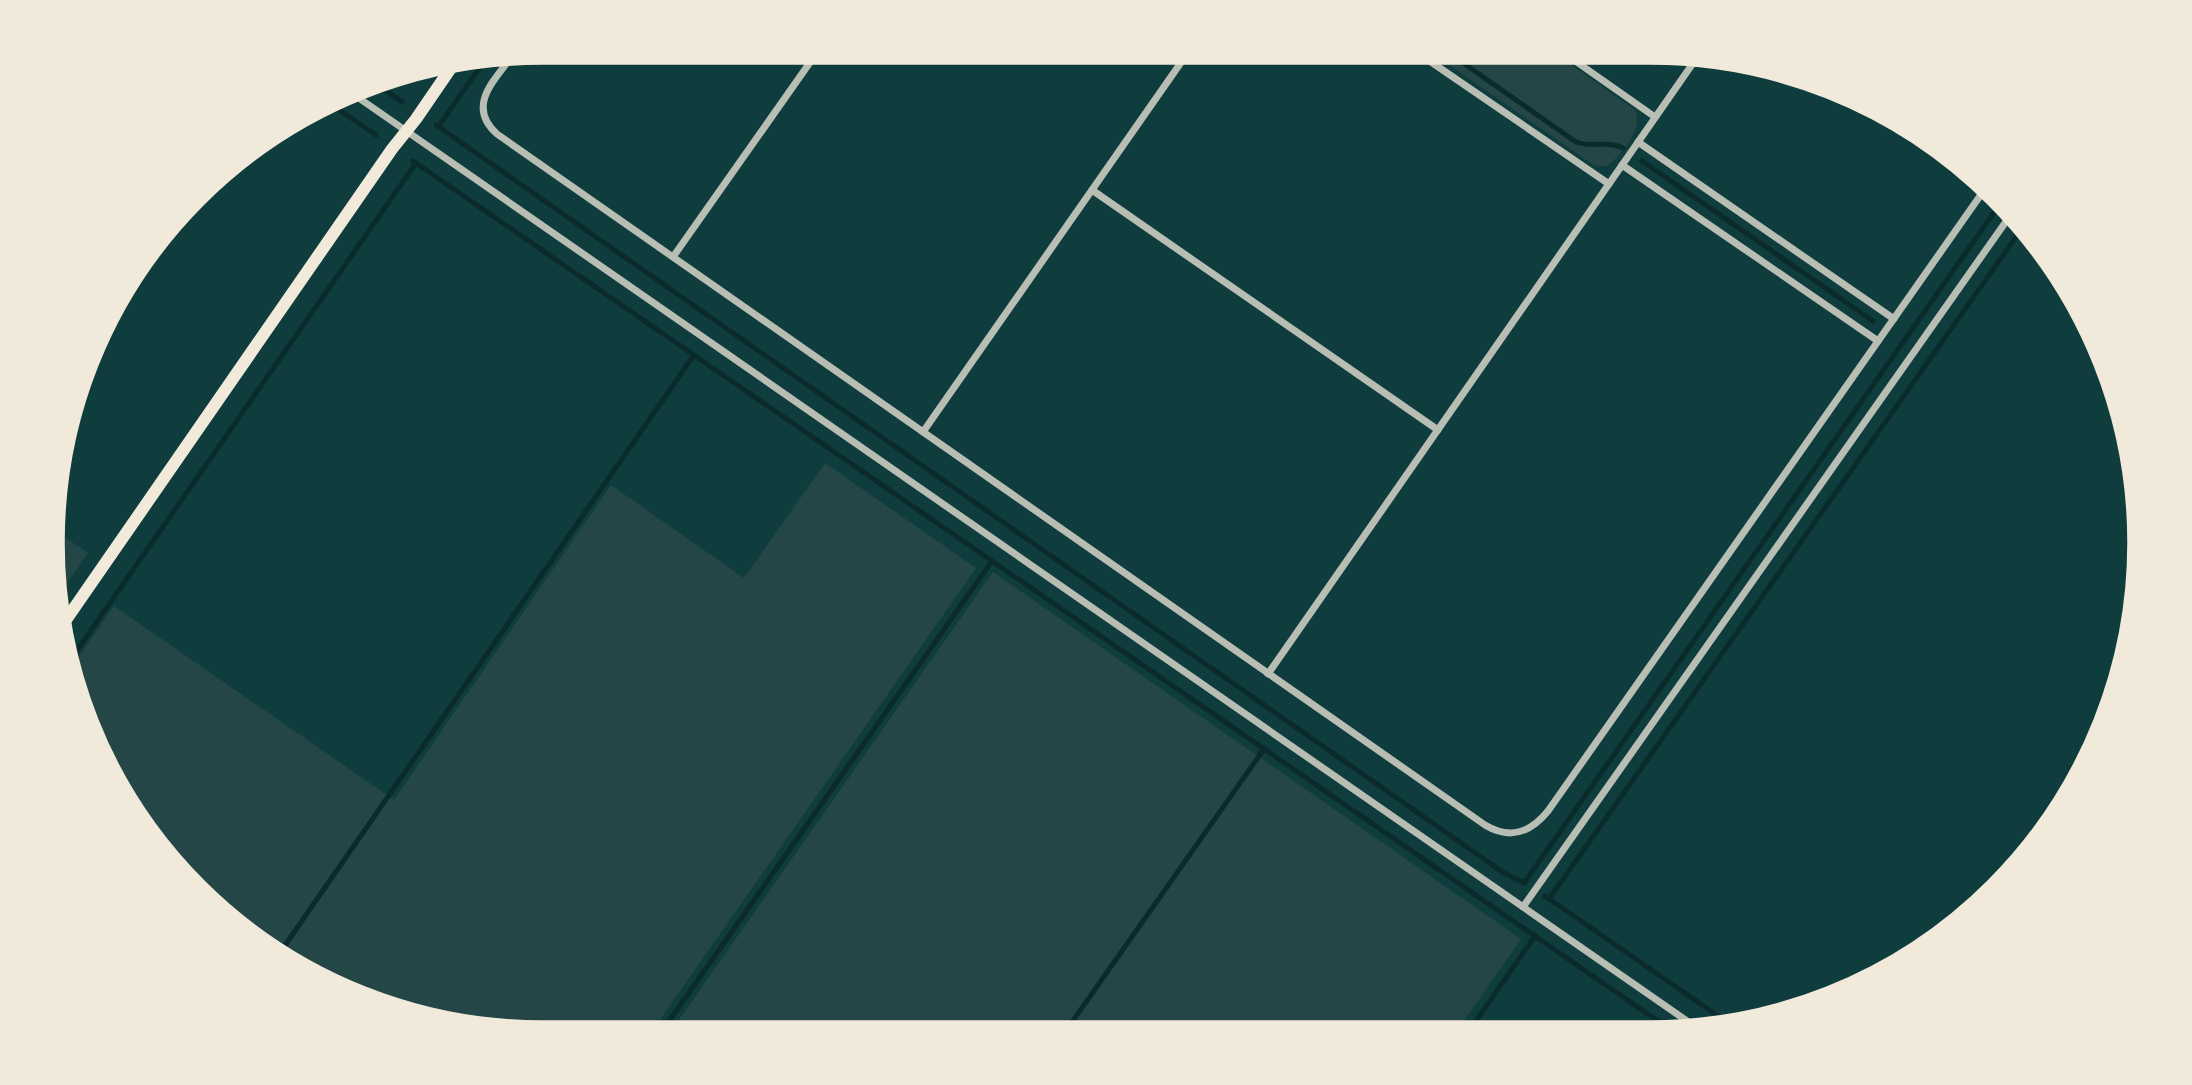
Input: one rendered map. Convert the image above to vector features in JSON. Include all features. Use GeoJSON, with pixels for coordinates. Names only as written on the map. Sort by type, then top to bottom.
{"type":"FeatureCollection","features":[{"type":"Feature","properties":{"kind":"main road"},"geometry":{"type":"LineString","coordinates":[[69,616],[448,72]]}},
{"type":"Feature","properties":{"kind":"street"},"geometry":{"type":"LineString","coordinates":[[673,257],[810,63]]}},
{"type":"Feature","properties":{"kind":"street"},"geometry":{"type":"LineString","coordinates":[[923,432],[1181,63]]}},
{"type":"Feature","properties":{"kind":"street"},"geometry":{"type":"LineString","coordinates":[[1433,63],[1609,184]]}},
{"type":"Feature","properties":{"kind":"street"},"geometry":{"type":"LineString","coordinates":[[1578,63],[1656,117]]}},
{"type":"Feature","properties":{"kind":"street"},"geometry":{"type":"LineString","coordinates":[[506,64],[484,98],[484,117],[491,129],[1485,825],[1509,834],[1527,830],[1548,811],[1981,195]]}},
{"type":"Feature","properties":{"kind":"street"},"geometry":{"type":"LineString","coordinates":[[1268,674],[1691,65]]}},
{"type":"Feature","properties":{"kind":"street"},"geometry":{"type":"LineString","coordinates":[[360,99],[1686,1020]]}},
{"type":"Feature","properties":{"kind":"street"},"geometry":{"type":"LineString","coordinates":[[1638,142],[1894,319]]}},
{"type":"Feature","properties":{"kind":"street"},"geometry":{"type":"LineString","coordinates":[[1622,165],[1878,341]]}},
{"type":"Feature","properties":{"kind":"street"},"geometry":{"type":"LineString","coordinates":[[1092,190],[1438,430]]}},
{"type":"Feature","properties":{"kind":"street"},"geometry":{"type":"LineString","coordinates":[[1523,907],[2006,222]]}},
{"type":"Feature","properties":{"kind":"shaded area"},"geometry":{"type":"Polygon","coordinates":[[[1446,63],[1569,63],[1635,110],[1637,117],[1635,131],[1627,145],[1611,163],[1595,166],[1446,63]]]}},
{"type":"Feature","properties":{"kind":"shaded area"},"geometry":{"type":"Polygon","coordinates":[[[825,463],[976,568],[658,1022],[511,1021],[449,1013],[388,997],[330,973],[303,958],[226,903],[203,882],[162,834],[112,755],[88,697],[77,659],[114,606],[394,800],[611,485],[744,578],[825,463]]]}},
{"type":"Feature","properties":{"kind":"shaded area"},"geometry":{"type":"Polygon","coordinates":[[[63,536],[88,553],[65,586],[63,536]]]}},
{"type":"Feature","properties":{"kind":"shaded area"},"geometry":{"type":"Polygon","coordinates":[[[993,572],[1521,939],[1463,1022],[677,1022],[993,572]]]}},
{"type":"Feature","properties":{"kind":"waterway"},"geometry":{"type":"LineString","coordinates":[[1463,63],[1576,142],[1623,148]]}},
{"type":"Feature","properties":{"kind":"waterway"},"geometry":{"type":"LineString","coordinates":[[438,127],[480,67]]}},
{"type":"Feature","properties":{"kind":"waterway"},"geometry":{"type":"LineString","coordinates":[[384,89],[402,102]]}},
{"type":"Feature","properties":{"kind":"waterway"},"geometry":{"type":"LineString","coordinates":[[337,109],[376,135]]}},
{"type":"Feature","properties":{"kind":"waterway"},"geometry":{"type":"LineString","coordinates":[[436,125],[1504,873],[1524,883],[1996,210]]}},
{"type":"Feature","properties":{"kind":"waterway"},"geometry":{"type":"LineString","coordinates":[[413,161],[1659,1022]]}},
{"type":"Feature","properties":{"kind":"waterway"},"geometry":{"type":"LineString","coordinates":[[1642,161],[1873,321]]}},
{"type":"Feature","properties":{"kind":"waterway"},"geometry":{"type":"LineString","coordinates":[[76,652],[416,163]]}},
{"type":"Feature","properties":{"kind":"waterway"},"geometry":{"type":"LineString","coordinates":[[1549,899],[2017,235]]}},
{"type":"Feature","properties":{"kind":"waterway"},"geometry":{"type":"LineString","coordinates":[[284,946],[694,355]]}},
{"type":"Feature","properties":{"kind":"waterway"},"geometry":{"type":"LineString","coordinates":[[668,1022],[992,561]]}},
{"type":"Feature","properties":{"kind":"waterway"},"geometry":{"type":"LineString","coordinates":[[1072,1022],[1264,749]]}},
{"type":"Feature","properties":{"kind":"waterway"},"geometry":{"type":"LineString","coordinates":[[1545,896],[1719,1017]]}},
{"type":"Feature","properties":{"kind":"waterway"},"geometry":{"type":"LineString","coordinates":[[1475,1022],[1535,936]]}}]}
